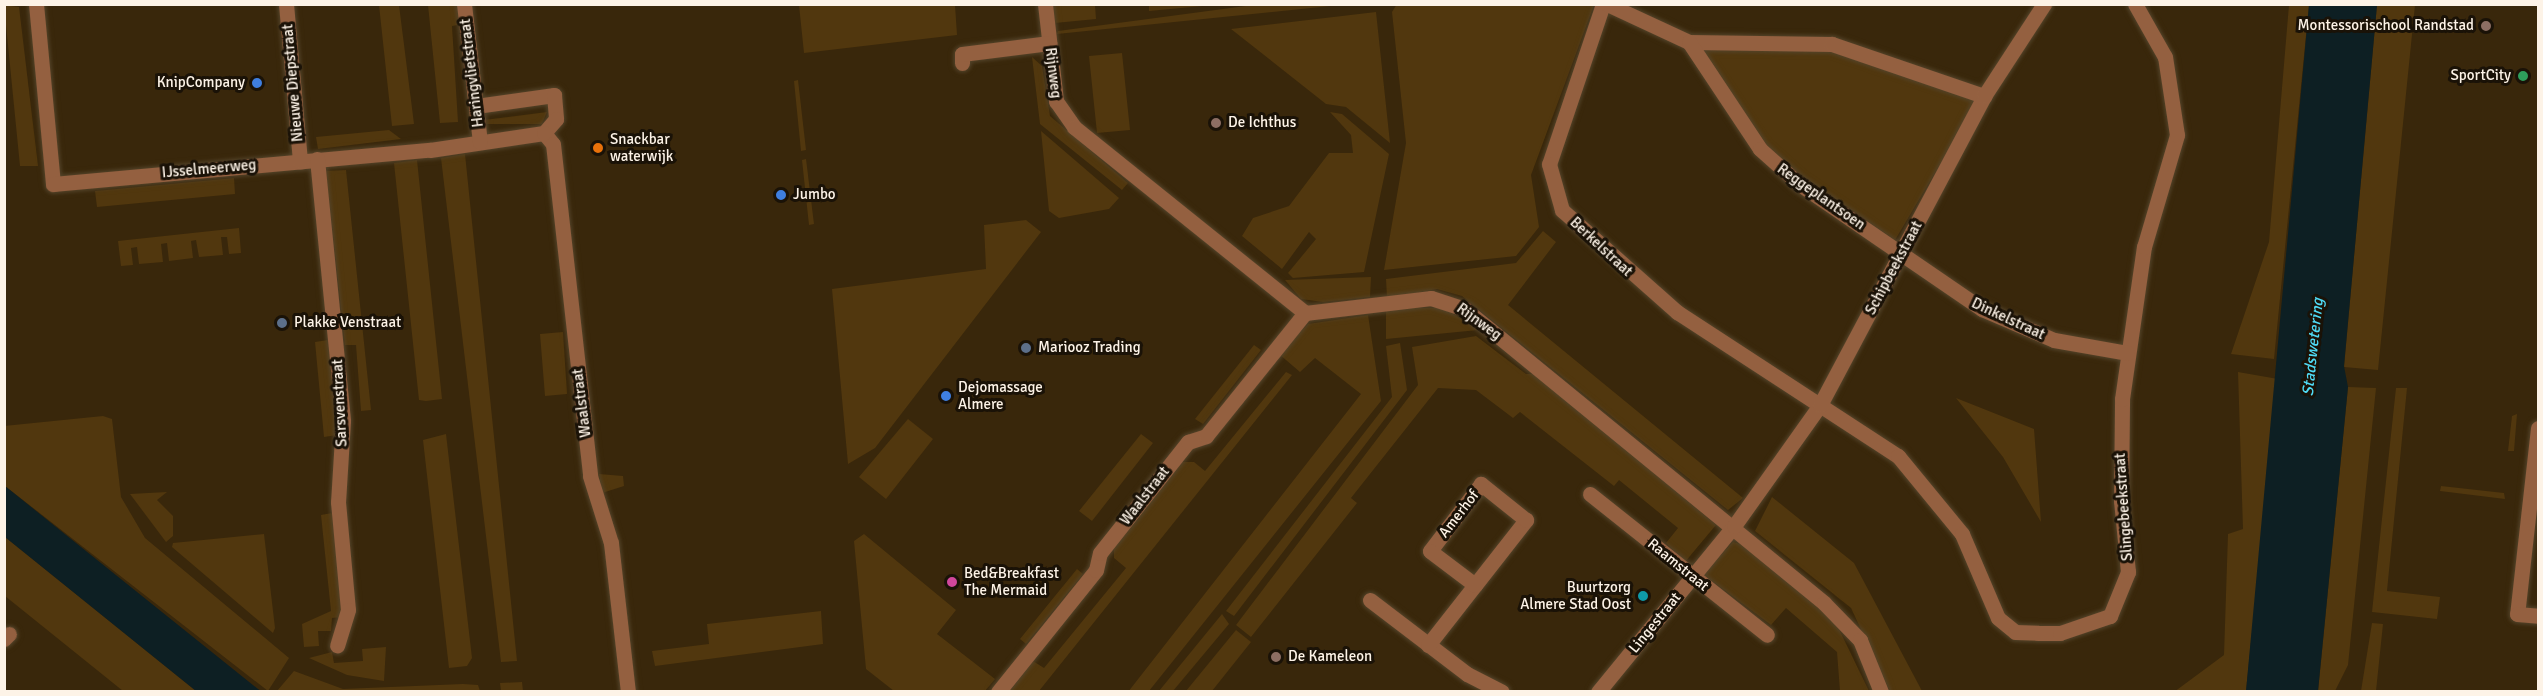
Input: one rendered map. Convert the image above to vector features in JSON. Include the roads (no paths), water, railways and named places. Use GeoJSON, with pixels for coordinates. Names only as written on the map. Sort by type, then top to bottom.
{"type":"FeatureCollection","features":[{"type":"Feature","properties":{"kind":"street","name":"IJsselmeerweg"},"geometry":{"type":"LineString","coordinates":[[36,4],[53,184],[300,161],[544,133]]}},
{"type":"Feature","properties":{"kind":"street","name":"Nieuwe Diepstraat"},"geometry":{"type":"LineString","coordinates":[[286,4],[300,161]]}},
{"type":"Feature","properties":{"kind":"street","name":"Haringvlietstraat"},"geometry":{"type":"LineString","coordinates":[[464,4],[480,142]]}},
{"type":"Feature","properties":{"kind":"street","name":"Rijnweg"},"geometry":{"type":"LineString","coordinates":[[1045,4],[1056,101],[1063,116],[1305,313],[1431,298],[1457,304],[1734,526],[1860,640],[1881,692]]}},
{"type":"Feature","properties":{"kind":"street","name":"Berkelstraat"},"geometry":{"type":"LineString","coordinates":[[1603,4],[1549,164],[1562,210],[1648,291],[1820,405]]}},
{"type":"Feature","properties":{"kind":"street"},"geometry":{"type":"LineString","coordinates":[[1607,4],[1689,42],[1832,44],[1984,96]]}},
{"type":"Feature","properties":{"kind":"street","name":"Schipbeekstraat"},"geometry":{"type":"LineString","coordinates":[[1734,526],[1820,405],[1984,96],[2044,4]]}},
{"type":"Feature","properties":{"kind":"street","name":"Slingebeekstraat"},"geometry":{"type":"LineString","coordinates":[[1820,405],[1898,456],[1925,485],[1962,534],[1998,618],[2015,632],[2060,633],[2110,616],[2128,572],[2119,448],[2127,353],[2144,247],[2177,135],[2165,57],[2135,4]]}},
{"type":"Feature","properties":{"kind":"street","name":"Reggeplantsoen"},"geometry":{"type":"LineString","coordinates":[[1689,42],[1769,159],[1902,254]]}},
{"type":"Feature","properties":{"kind":"street"},"geometry":{"type":"LineString","coordinates":[[962,63],[962,54],[1049,43]]}},
{"type":"Feature","properties":{"kind":"street"},"geometry":{"type":"LineString","coordinates":[[476,106],[554,96],[556,119],[544,133]]}},
{"type":"Feature","properties":{"kind":"street","name":"Waalstraat"},"geometry":{"type":"LineString","coordinates":[[544,133],[552,144],[556,164],[590,476],[608,522],[628,692]]}},
{"type":"Feature","properties":{"kind":"street","name":"Sarsvenstraat"},"geometry":{"type":"LineString","coordinates":[[317,159],[343,421],[338,502],[348,610],[337,645]]}},
{"type":"Feature","properties":{"kind":"street","name":"Dinkelstraat"},"geometry":{"type":"LineString","coordinates":[[1902,254],[1982,309],[2020,327],[2054,340],[2127,353]]}},
{"type":"Feature","properties":{"kind":"street","name":"Waalstraat"},"geometry":{"type":"LineString","coordinates":[[998,692],[1096,570],[1100,553],[1188,442],[1206,436],[1305,313]]}},
{"type":"Feature","properties":{"kind":"street"},"geometry":{"type":"LineString","coordinates":[[2538,428],[2517,614],[2538,616]]}},
{"type":"Feature","properties":{"kind":"street","name":"Amerhof"},"geometry":{"type":"LineString","coordinates":[[1428,645],[1526,520],[1481,484],[1430,551],[1475,585]]}},
{"type":"Feature","properties":{"kind":"street","name":"Raamstraat"},"geometry":{"type":"LineString","coordinates":[[1590,494],[1767,635]]}},
{"type":"Feature","properties":{"kind":"street","name":"Lingestraat"},"geometry":{"type":"LineString","coordinates":[[1598,692],[1734,526]]}},
{"type":"Feature","properties":{"kind":"street"},"geometry":{"type":"LineString","coordinates":[[1370,600],[1428,645],[1502,692]]}},
{"type":"Feature","properties":{"kind":"water","name":"Stadswetering"},"geometry":{"type":"Polygon","coordinates":[[[2309,5],[2377,5],[2344,366],[2348,387],[2318,691],[2246,691],[2309,5]]]}},
{"type":"Feature","properties":{"kind":"water"},"geometry":{"type":"Polygon","coordinates":[[[5,486],[261,691],[196,691],[5,537],[5,486]]]}},
{"type":"Feature","properties":{"kind":"place","name":"Montessorischool Randstad"},"geometry":{"type":"Point","coordinates":[2486,26]}},
{"type":"Feature","properties":{"kind":"place","name":"SportCity"},"geometry":{"type":"Point","coordinates":[2523,76]}},
{"type":"Feature","properties":{"kind":"place","name":"KnipCompany"},"geometry":{"type":"Point","coordinates":[257,83]}},
{"type":"Feature","properties":{"kind":"place","name":"De Ichthus"},"geometry":{"type":"Point","coordinates":[1216,123]}},
{"type":"Feature","properties":{"kind":"place","name":"Snackbar waterwijk"},"geometry":{"type":"Point","coordinates":[598,148]}},
{"type":"Feature","properties":{"kind":"place","name":"Jumbo"},"geometry":{"type":"Point","coordinates":[781,195]}},
{"type":"Feature","properties":{"kind":"place","name":"Plakke Venstraat"},"geometry":{"type":"Point","coordinates":[282,323]}},
{"type":"Feature","properties":{"kind":"place","name":"Mariooz Trading"},"geometry":{"type":"Point","coordinates":[1026,348]}},
{"type":"Feature","properties":{"kind":"place","name":"Dejomassage Almere"},"geometry":{"type":"Point","coordinates":[946,396]}},
{"type":"Feature","properties":{"kind":"place","name":"Bed&Breakfast The Mermaid"},"geometry":{"type":"Point","coordinates":[952,582]}},
{"type":"Feature","properties":{"kind":"place","name":"Buurtzorg Almere Stad Oost"},"geometry":{"type":"Point","coordinates":[1643,596]}},
{"type":"Feature","properties":{"kind":"place","name":"De Kameleon"},"geometry":{"type":"Point","coordinates":[1276,657]}}]}
